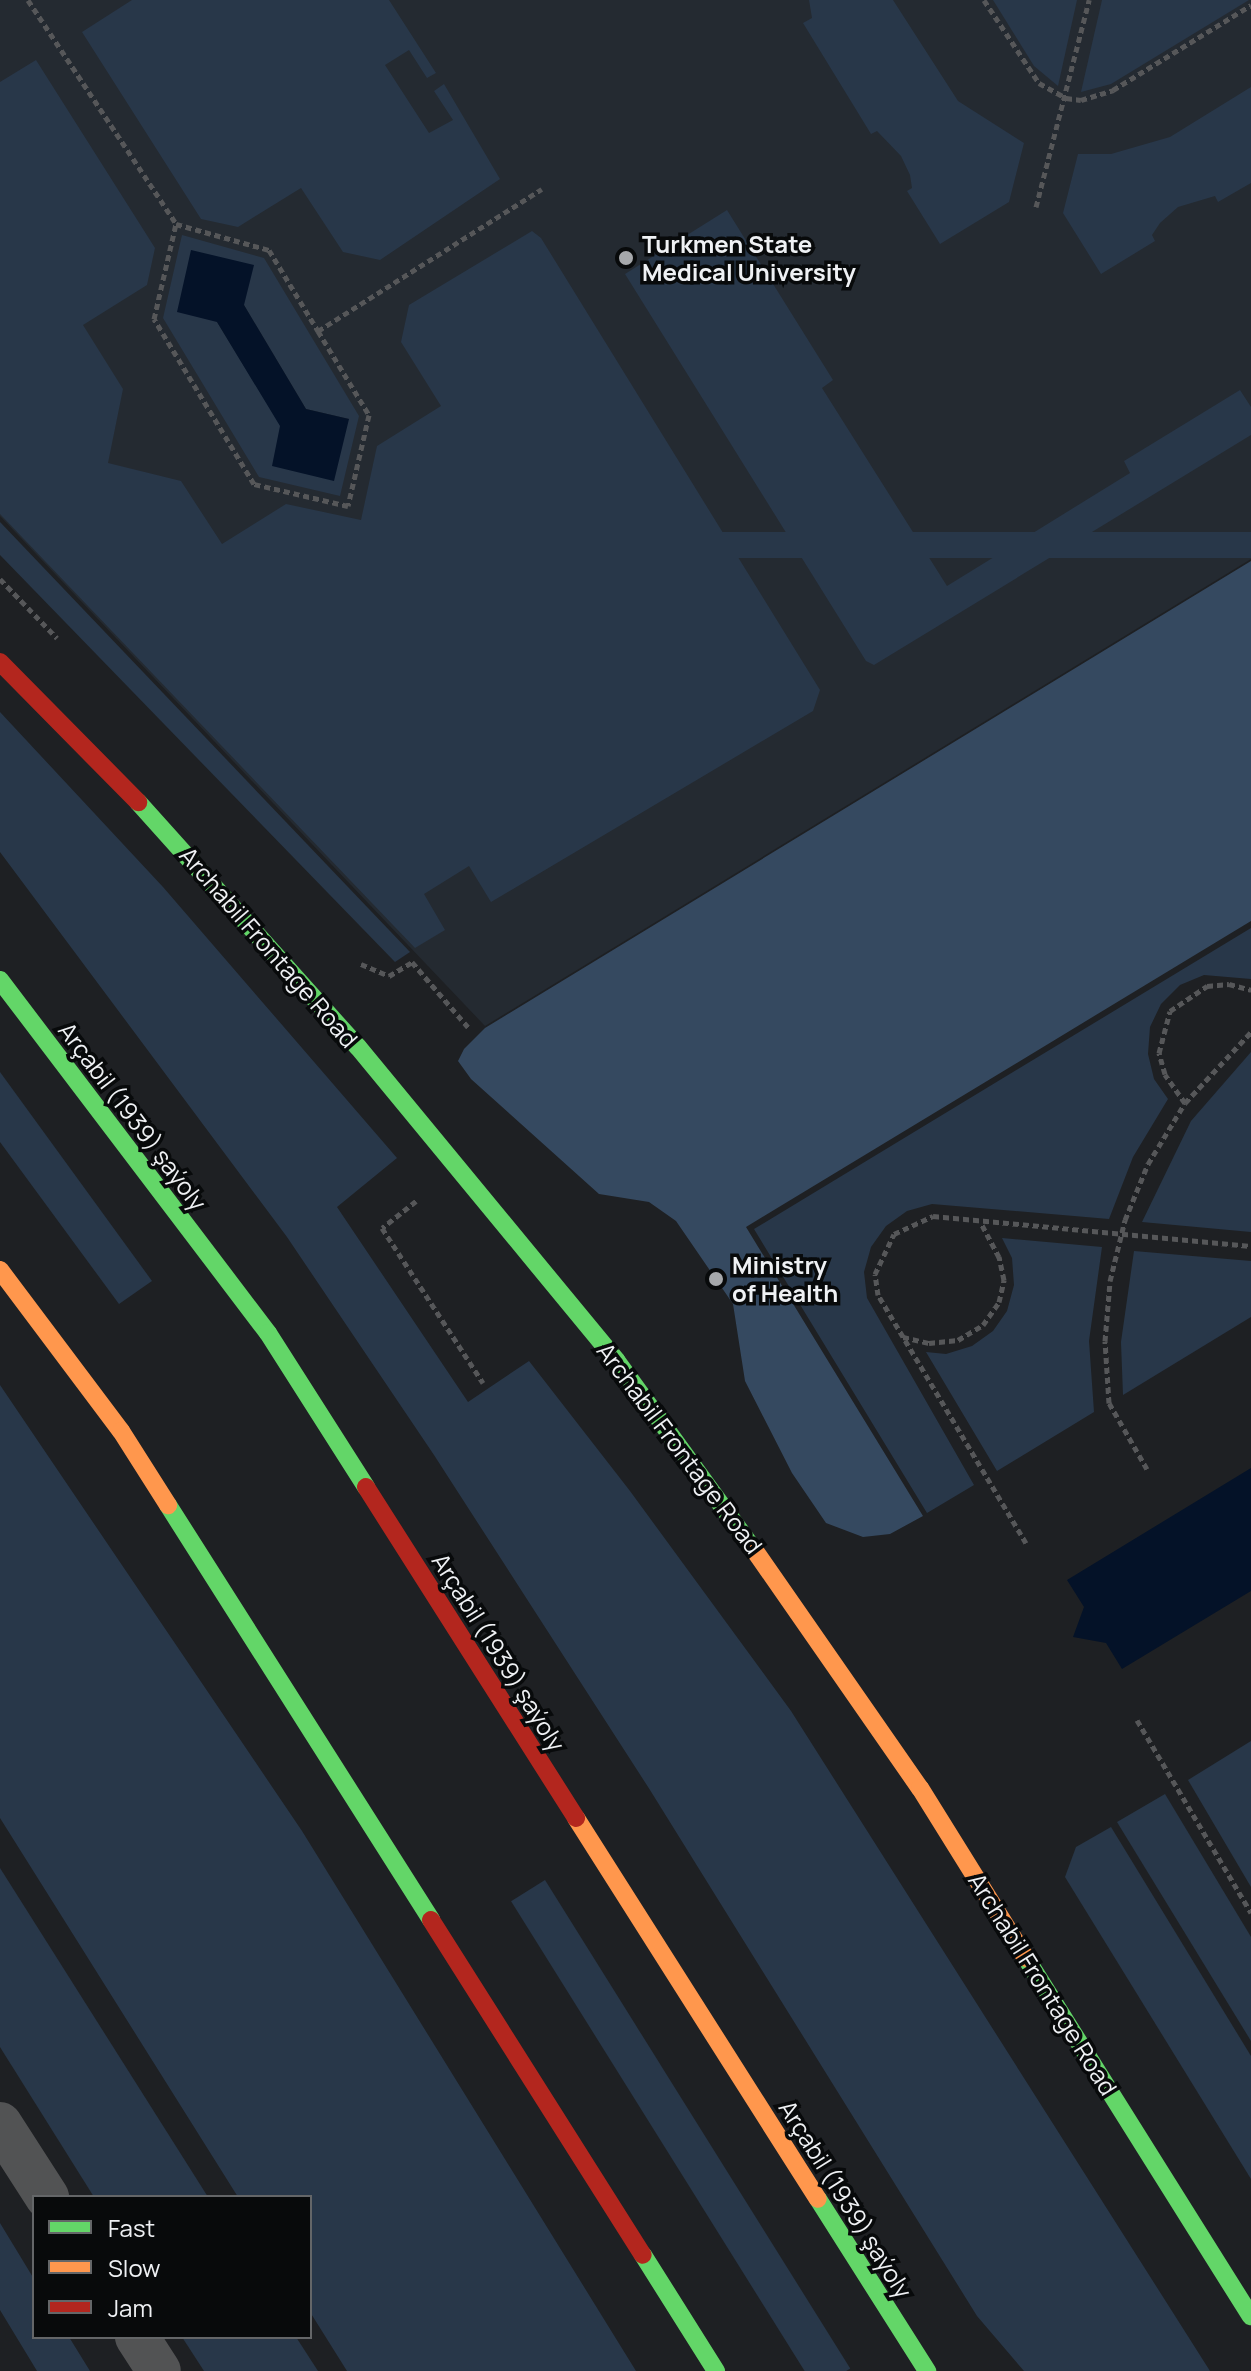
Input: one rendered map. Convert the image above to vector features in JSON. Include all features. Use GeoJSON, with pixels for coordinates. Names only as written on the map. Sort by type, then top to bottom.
{"type":"FeatureCollection","features":[{"type":"Feature","properties":{"kind":"main road","name":"Archabil Frontage Road"},"geometry":{"type":"LineString","coordinates":[[0,662],[192,857],[368,1059],[616,1360],[814,1631],[920,1788],[1251,2316]]}},
{"type":"Feature","properties":{"kind":"main road","name":"Arçabil (1939) şaýoly"},"geometry":{"type":"LineString","coordinates":[[0,980],[268,1333],[927,2371]]}},
{"type":"Feature","properties":{"kind":"main road"},"geometry":{"type":"LineString","coordinates":[[0,1270],[121,1431],[716,2371]]}},
{"type":"Feature","properties":{"kind":"street"},"geometry":{"type":"LineString","coordinates":[[0,2124],[46,2195]]}},
{"type":"Feature","properties":{"kind":"street"},"geometry":{"type":"LineString","coordinates":[[138,2339],[159,2371]]}},
{"type":"Feature","properties":{"kind":"path"},"geometry":{"type":"LineString","coordinates":[[28,0],[176,224],[269,250],[369,415],[348,506],[254,484],[154,319],[176,224]]}},
{"type":"Feature","properties":{"kind":"path"},"geometry":{"type":"LineString","coordinates":[[984,0],[1026,68],[1066,98],[1113,90],[1251,5]]}},
{"type":"Feature","properties":{"kind":"path"},"geometry":{"type":"LineString","coordinates":[[1036,207],[1089,0]]}},
{"type":"Feature","properties":{"kind":"path"},"geometry":{"type":"LineString","coordinates":[[318,331],[542,189]]}},
{"type":"Feature","properties":{"kind":"path"},"geometry":{"type":"LineString","coordinates":[[412,962],[468,1027]]}},
{"type":"Feature","properties":{"kind":"path"},"geometry":{"type":"LineString","coordinates":[[1185,1103],[1165,1074],[1159,1053],[1170,1011],[1207,986],[1229,984],[1251,990]]}},
{"type":"Feature","properties":{"kind":"path"},"geometry":{"type":"LineString","coordinates":[[1147,1469],[1109,1403],[1105,1341],[1122,1235],[1148,1164],[1185,1103],[1251,1032]]}},
{"type":"Feature","properties":{"kind":"path"},"geometry":{"type":"LineString","coordinates":[[416,1201],[382,1228],[483,1383]]}},
{"type":"Feature","properties":{"kind":"path"},"geometry":{"type":"LineString","coordinates":[[1026,1543],[878,1295],[875,1274],[894,1234],[933,1216],[1251,1246]]}},
{"type":"Feature","properties":{"kind":"path"},"geometry":{"type":"LineString","coordinates":[[902,1336],[929,1343],[958,1340],[983,1325],[999,1302],[1004,1280],[999,1257],[980,1222]]}},
{"type":"Feature","properties":{"kind":"path"},"geometry":{"type":"LineString","coordinates":[[1137,1720],[1251,1913]]}},
{"type":"Feature","properties":{"kind":"shaded area","name":"Turkmen State Medical University"},"geometry":{"type":"Polygon","coordinates":[[[0,0],[1251,0],[1251,559],[485,1026],[0,516],[0,0]]]}},
{"type":"Feature","properties":{"kind":"shaded area"},"geometry":{"type":"Polygon","coordinates":[[[132,0],[389,0],[436,73],[427,78],[409,50],[385,65],[429,133],[453,120],[434,91],[444,84],[500,179],[380,260],[343,252],[301,188],[238,227],[201,219],[82,32],[132,0]]]}},
{"type":"Feature","properties":{"kind":"shaded area"},"geometry":{"type":"Polygon","coordinates":[[[809,0],[893,0],[958,101],[1024,143],[1009,202],[940,244],[907,191],[912,188],[910,175],[901,156],[877,131],[871,134],[803,23],[812,18],[809,0]]]}},
{"type":"Feature","properties":{"kind":"shaded area"},"geometry":{"type":"Polygon","coordinates":[[[993,0],[1077,0],[1058,86],[1034,66],[993,0]]]}},
{"type":"Feature","properties":{"kind":"shaded area"},"geometry":{"type":"Polygon","coordinates":[[[1102,0],[1249,0],[1111,84],[1081,92],[1102,0]]]}},
{"type":"Feature","properties":{"kind":"shaded area"},"geometry":{"type":"Polygon","coordinates":[[[36,60],[155,248],[147,285],[83,325],[123,389],[108,463],[181,481],[222,544],[286,504],[361,520],[377,446],[441,406],[401,342],[409,305],[532,231],[541,238],[820,690],[813,711],[491,902],[469,866],[424,894],[445,930],[415,948],[0,514],[0,82],[36,60]]]}},
{"type":"Feature","properties":{"kind":"shaded area"},"geometry":{"type":"Polygon","coordinates":[[[1251,87],[1251,183],[1218,202],[1215,196],[1178,207],[1160,223],[1152,235],[1155,241],[1101,274],[1063,213],[1078,154],[1111,154],[1170,137],[1251,87]]]}},
{"type":"Feature","properties":{"kind":"shaded area"},"geometry":{"type":"Polygon","coordinates":[[[727,210],[833,380],[822,388],[947,586],[1130,473],[1124,461],[1240,390],[1251,407],[1251,435],[874,665],[866,661],[625,274],[727,210]]]}},
{"type":"Feature","properties":{"kind":"shaded area"},"geometry":{"type":"Polygon","coordinates":[[[182,235],[264,258],[359,416],[340,496],[259,477],[163,318],[182,235]],[[244,305],[217,322],[281,426],[349,419],[306,409],[244,305]]]}},
{"type":"Feature","properties":{"kind":"shaded area"},"geometry":{"type":"Polygon","coordinates":[[[191,250],[254,265],[244,305],[306,409],[349,419],[334,481],[272,466],[280,426],[217,322],[177,312],[191,250]]]}},
{"type":"Feature","properties":{"kind":"shaded area"},"geometry":{"type":"Polygon","coordinates":[[[0,522],[410,952],[395,962],[0,555],[0,522]]]}},
{"type":"Feature","properties":{"kind":"shaded area"},"geometry":{"type":"Polygon","coordinates":[[[335,532],[1251,532],[1251,558],[335,558],[335,532]]]}},
{"type":"Feature","properties":{"kind":"shaded area"},"geometry":{"type":"Polygon","coordinates":[[[1251,561],[1251,921],[746,1227],[923,1516],[890,1534],[863,1537],[826,1523],[792,1473],[745,1381],[733,1304],[676,1221],[649,1202],[599,1194],[471,1079],[458,1061],[464,1049],[485,1028],[1251,561]]]}},
{"type":"Feature","properties":{"kind":"shaded area"},"geometry":{"type":"Polygon","coordinates":[[[0,712],[163,887],[397,1158],[337,1207],[468,1402],[529,1361],[630,1491],[791,1711],[1210,2371],[1024,2371],[977,2316],[650,1790],[434,1455],[287,1237],[0,852],[0,712]]]}},
{"type":"Feature","properties":{"kind":"shaded area"},"geometry":{"type":"Polygon","coordinates":[[[1251,928],[1251,979],[1204,975],[1180,985],[1161,1004],[1150,1027],[1148,1054],[1154,1079],[1168,1099],[1133,1157],[1109,1219],[932,1204],[907,1211],[886,1226],[871,1247],[864,1272],[867,1298],[974,1485],[927,1513],[754,1229],[1251,928]]]}},
{"type":"Feature","properties":{"kind":"shaded area"},"geometry":{"type":"Polygon","coordinates":[[[1251,1052],[1251,1232],[1142,1222],[1191,1121],[1251,1052]]]}},
{"type":"Feature","properties":{"kind":"shaded area"},"geometry":{"type":"Polygon","coordinates":[[[0,1072],[152,1281],[119,1304],[0,1142],[0,1072]]]}},
{"type":"Feature","properties":{"kind":"shaded area"},"geometry":{"type":"Polygon","coordinates":[[[1002,1238],[1102,1247],[1089,1341],[1094,1412],[997,1471],[926,1352],[946,1354],[972,1346],[993,1331],[1007,1311],[1014,1285],[1012,1258],[1002,1238]]]}},
{"type":"Feature","properties":{"kind":"shaded area"},"geometry":{"type":"Polygon","coordinates":[[[1134,1251],[1251,1261],[1251,1317],[1123,1395],[1121,1342],[1134,1251]]]}},
{"type":"Feature","properties":{"kind":"shaded area"},"geometry":{"type":"Polygon","coordinates":[[[0,1385],[302,1831],[636,2371],[347,2371],[312,2315],[312,2195],[237,2195],[0,1818],[0,1385]]]}},
{"type":"Feature","properties":{"kind":"shaded area"},"geometry":{"type":"Polygon","coordinates":[[[1251,1468],[1251,1591],[1122,1669],[1106,1643],[1073,1637],[1084,1607],[1067,1580],[1251,1468]]]}},
{"type":"Feature","properties":{"kind":"shaded area"},"geometry":{"type":"Polygon","coordinates":[[[1251,1741],[1251,1887],[1188,1780],[1251,1741]]]}},
{"type":"Feature","properties":{"kind":"shaded area"},"geometry":{"type":"Polygon","coordinates":[[[1165,1794],[1251,1937],[1251,2041],[1117,1822],[1165,1794]]]}},
{"type":"Feature","properties":{"kind":"shaded area"},"geometry":{"type":"Polygon","coordinates":[[[1111,1827],[1251,2056],[1251,2179],[1065,1877],[1076,1847],[1111,1827]]]}},
{"type":"Feature","properties":{"kind":"shaded area"},"geometry":{"type":"Polygon","coordinates":[[[0,1868],[207,2195],[93,2195],[0,2047],[0,1868]]]}},
{"type":"Feature","properties":{"kind":"shaded area"},"geometry":{"type":"Polygon","coordinates":[[[545,1880],[850,2368],[805,2371],[511,1901],[545,1880]]]}},
{"type":"Feature","properties":{"kind":"shaded area"},"geometry":{"type":"Polygon","coordinates":[[[0,2223],[32,2276],[32,2339],[70,2339],[90,2371],[37,2371],[0,2310],[0,2223]]]}},
{"type":"Feature","properties":{"kind":"shaded area"},"geometry":{"type":"Polygon","coordinates":[[[183,2339],[297,2339],[318,2371],[204,2371],[183,2339]]]}},
{"type":"Feature","properties":{"kind":"traffic: fast"},"geometry":{"type":"LineString","coordinates":[[138,802],[358,1047],[616,1360],[755,1551]]}},
{"type":"Feature","properties":{"kind":"traffic: fast"},"geometry":{"type":"LineString","coordinates":[[0,980],[268,1333],[366,1487]]}},
{"type":"Feature","properties":{"kind":"traffic: fast"},"geometry":{"type":"LineString","coordinates":[[168,1505],[431,1920]]}},
{"type":"Feature","properties":{"kind":"traffic: fast"},"geometry":{"type":"LineString","coordinates":[[1026,1958],[1251,2316]]}},
{"type":"Feature","properties":{"kind":"traffic: fast"},"geometry":{"type":"LineString","coordinates":[[818,2199],[927,2371]]}},
{"type":"Feature","properties":{"kind":"traffic: fast"},"geometry":{"type":"LineString","coordinates":[[643,2255],[716,2371]]}},
{"type":"Feature","properties":{"kind":"traffic: slow"},"geometry":{"type":"LineString","coordinates":[[0,1270],[121,1431],[168,1505]]}},
{"type":"Feature","properties":{"kind":"traffic: slow"},"geometry":{"type":"LineString","coordinates":[[755,1551],[920,1788],[1026,1958]]}},
{"type":"Feature","properties":{"kind":"traffic: slow"},"geometry":{"type":"LineString","coordinates":[[576,1818],[818,2199]]}},
{"type":"Feature","properties":{"kind":"traffic: jam"},"geometry":{"type":"LineString","coordinates":[[0,662],[138,802]]}},
{"type":"Feature","properties":{"kind":"traffic: jam"},"geometry":{"type":"LineString","coordinates":[[366,1487],[576,1818]]}},
{"type":"Feature","properties":{"kind":"traffic: jam"},"geometry":{"type":"LineString","coordinates":[[431,1920],[643,2255]]}},
{"type":"Feature","properties":{"kind":"place","name":"Turkmen State Medical University"},"geometry":{"type":"Point","coordinates":[626,258]}},
{"type":"Feature","properties":{"kind":"place","name":"Ministry of Health"},"geometry":{"type":"Point","coordinates":[716,1279]}}]}
